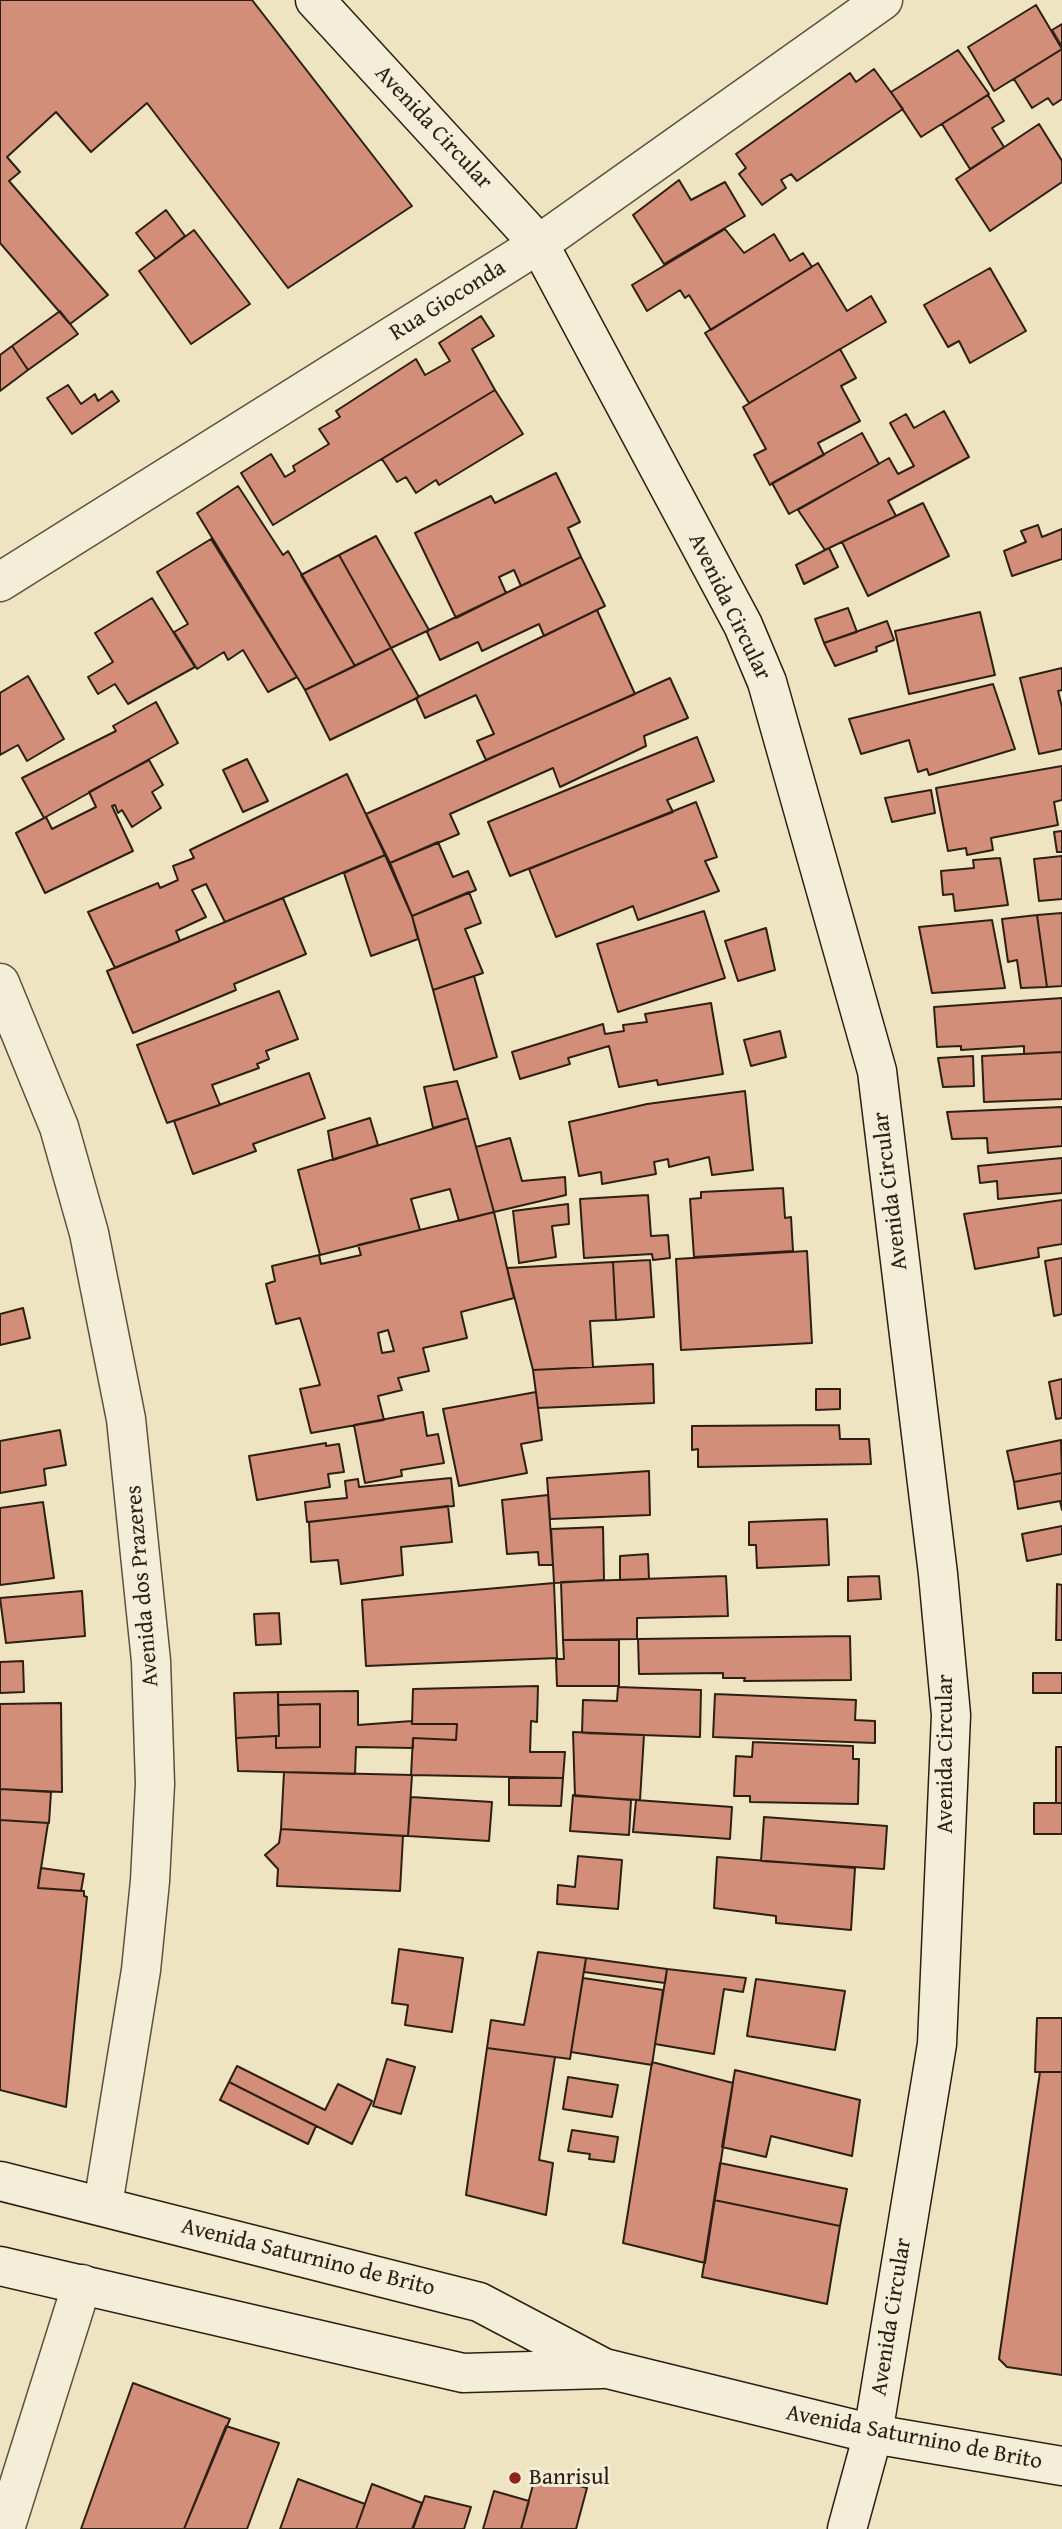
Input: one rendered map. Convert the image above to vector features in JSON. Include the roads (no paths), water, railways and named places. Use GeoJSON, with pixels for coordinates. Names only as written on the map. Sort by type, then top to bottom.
{"type":"FeatureCollection","features":[{"type":"Feature","properties":{"kind":"street","name":"Avenida Circular"},"geometry":{"type":"LineString","coordinates":[[314,0],[539,244],[743,625],[767,682],[877,1071],[938,1574],[951,1715],[937,2044],[873,2434],[847,2529]]}},
{"type":"Feature","properties":{"kind":"street","name":"Rua Gioconda"},"geometry":{"type":"LineString","coordinates":[[0,582],[539,244],[883,0]]}},
{"type":"Feature","properties":{"kind":"street","name":"Avenida dos Prazeres"},"geometry":{"type":"LineString","coordinates":[[0,983],[59,1127],[89,1233],[126,1419],[151,1661],[155,1784],[150,1881],[141,1970],[103,2206]]}},
{"type":"Feature","properties":{"kind":"street","name":"Avenida Saturnino de Brito"},"geometry":{"type":"LineString","coordinates":[[0,2181],[479,2302],[604,2368],[873,2434],[1062,2466]]}},
{"type":"Feature","properties":{"kind":"street","name":"Avenida Saturnino de Brito"},"geometry":{"type":"LineString","coordinates":[[0,2266],[463,2373],[604,2368]]}},
{"type":"Feature","properties":{"kind":"street"},"geometry":{"type":"LineString","coordinates":[[5,2529],[82,2284]]}},
{"type":"Feature","properties":{"kind":"place","name":"Banrisul"},"geometry":{"type":"Point","coordinates":[515,2478]}}]}
